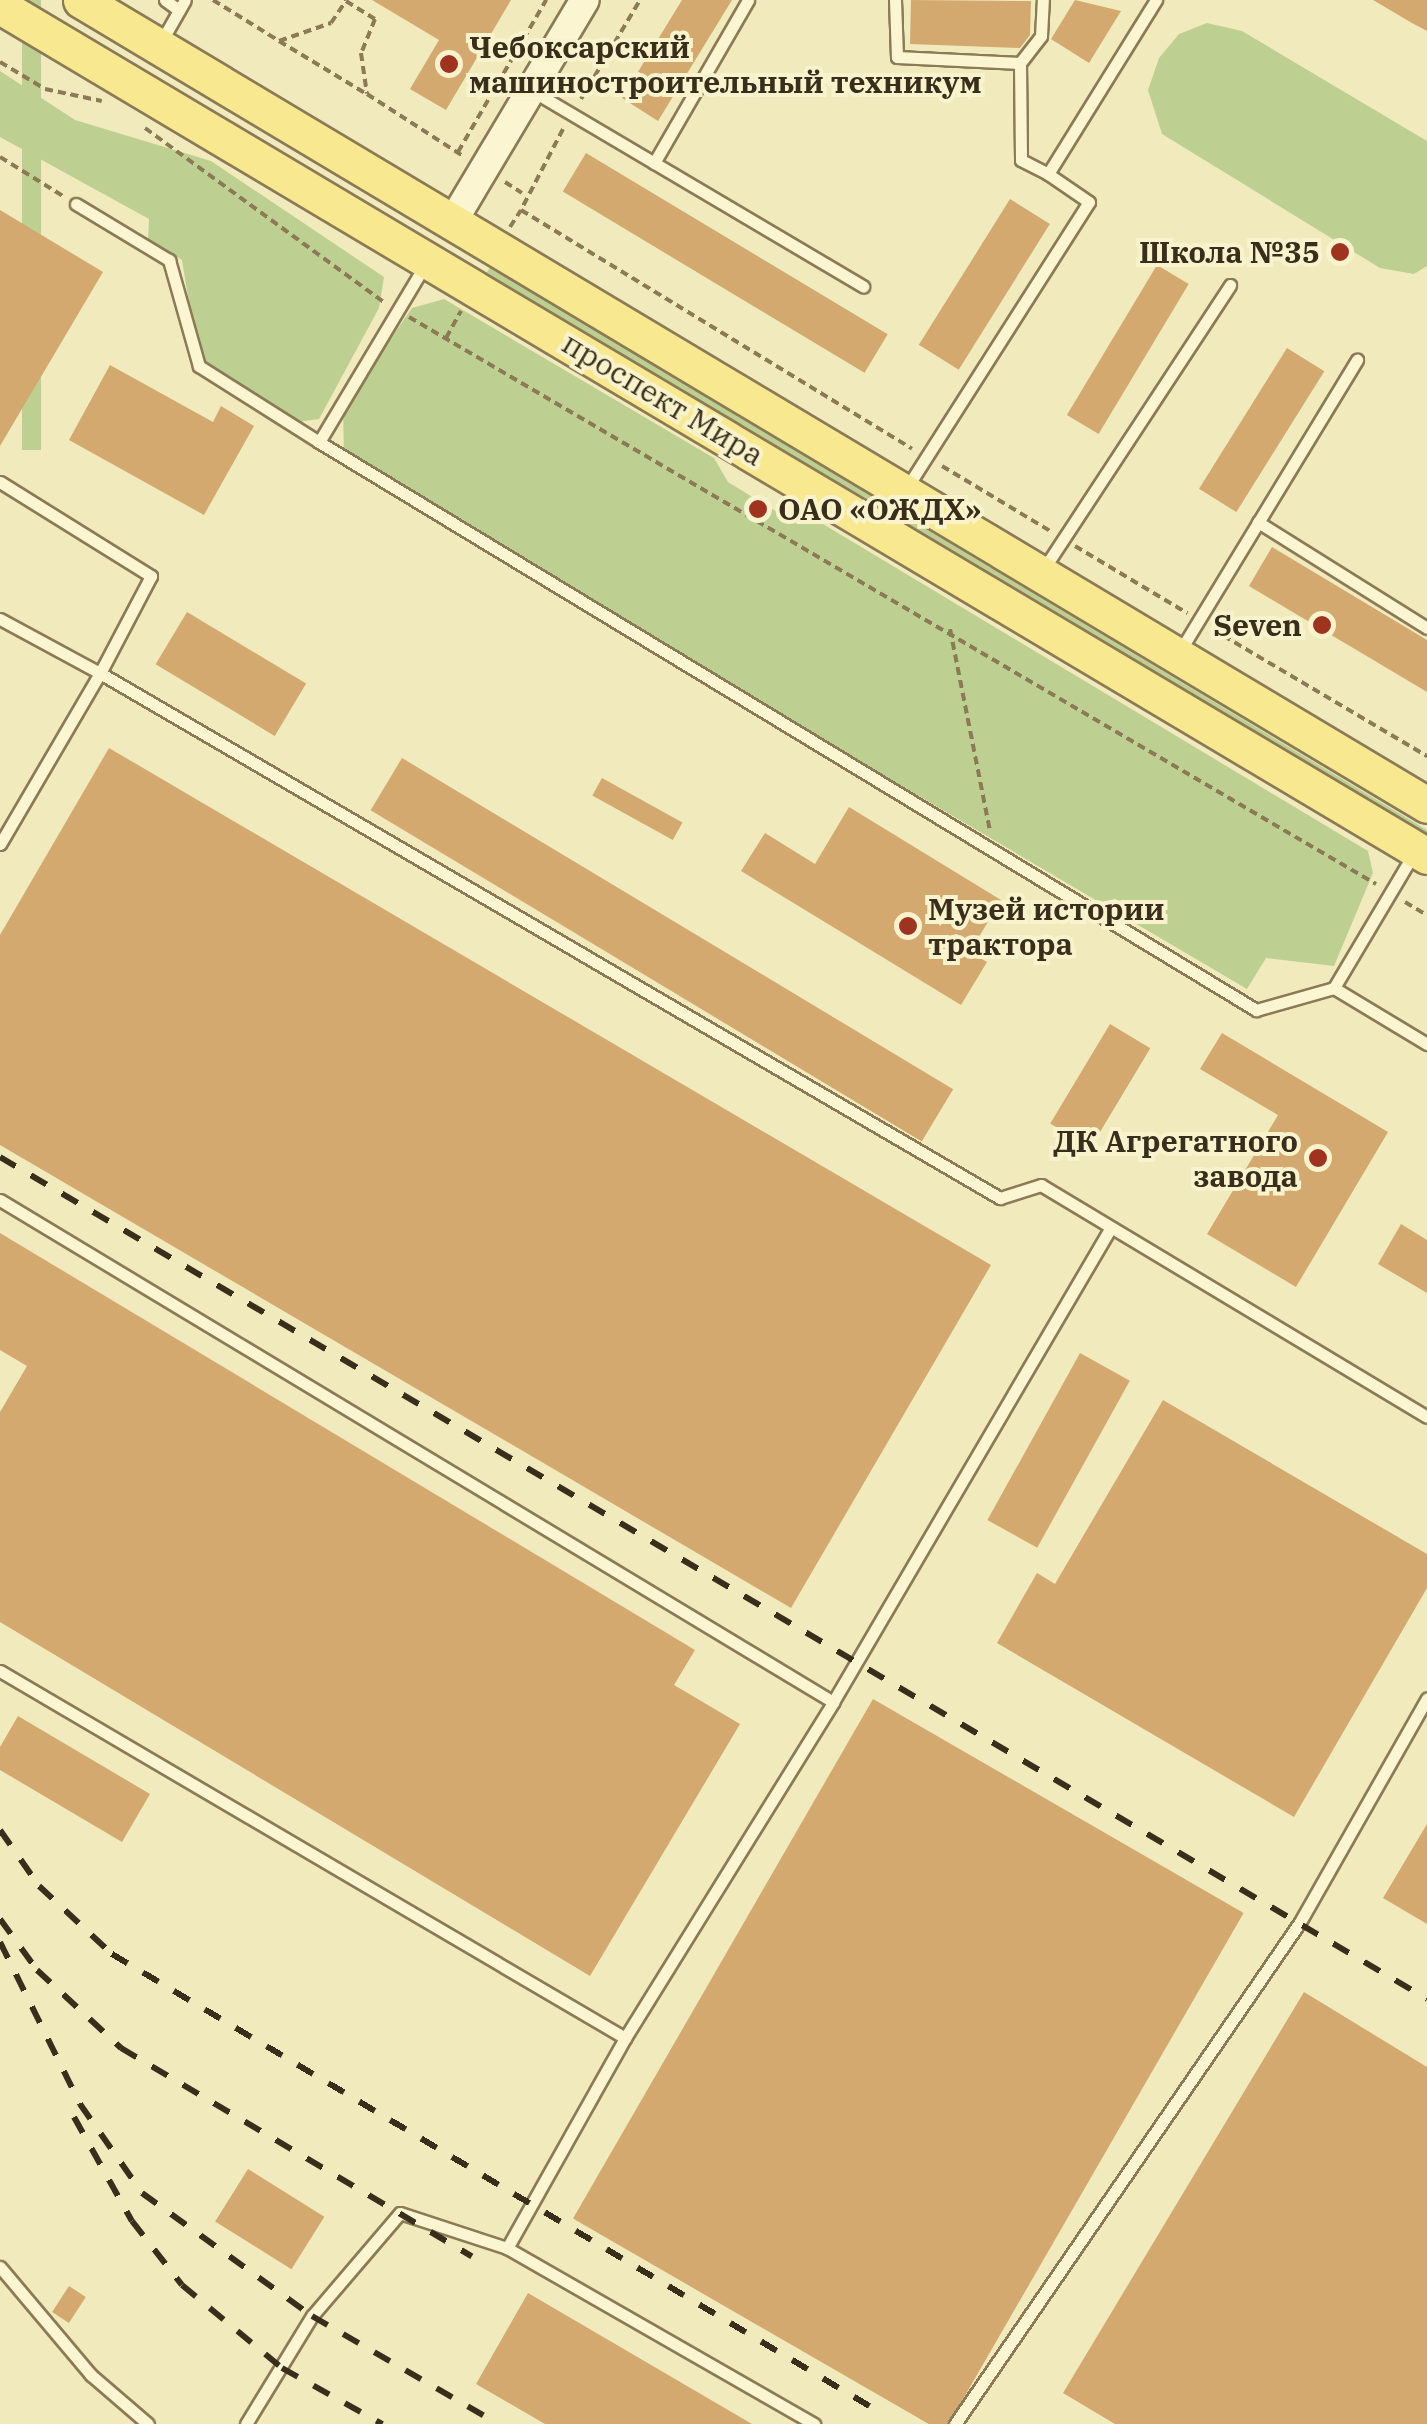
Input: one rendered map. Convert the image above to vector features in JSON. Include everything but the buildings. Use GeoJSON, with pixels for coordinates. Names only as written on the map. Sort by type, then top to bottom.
{"type":"FeatureCollection","features":[{"type":"Feature","properties":{"kind":"main road","name":"проспект Мира"},"geometry":{"type":"LineString","coordinates":[[81,0],[1427,805]]}},
{"type":"Feature","properties":{"kind":"main road","name":"проспект Мира"},"geometry":{"type":"LineString","coordinates":[[0,6],[1421,853]]}},
{"type":"Feature","properties":{"kind":"main road"},"geometry":{"type":"LineString","coordinates":[[428,260],[452,221]]}},
{"type":"Feature","properties":{"kind":"street"},"geometry":{"type":"LineString","coordinates":[[452,221],[585,0]]}},
{"type":"Feature","properties":{"kind":"lane"},"geometry":{"type":"LineString","coordinates":[[158,46],[182,5],[165,0]]}},
{"type":"Feature","properties":{"kind":"lane"},"geometry":{"type":"LineString","coordinates":[[654,163],[748,0]]}},
{"type":"Feature","properties":{"kind":"lane"},"geometry":{"type":"LineString","coordinates":[[895,0],[897,57],[1020,63]]}},
{"type":"Feature","properties":{"kind":"lane"},"geometry":{"type":"LineString","coordinates":[[904,492],[1089,202],[1022,160],[1020,63],[1041,36],[1043,0]]}},
{"type":"Feature","properties":{"kind":"lane"},"geometry":{"type":"LineString","coordinates":[[1048,174],[1156,0]]}},
{"type":"Feature","properties":{"kind":"lane"},"geometry":{"type":"LineString","coordinates":[[531,90],[863,286]]}},
{"type":"Feature","properties":{"kind":"lane"},"geometry":{"type":"LineString","coordinates":[[76,204],[168,260],[199,366],[994,855],[1256,1010],[1334,988],[1421,853]]}},
{"type":"Feature","properties":{"kind":"lane"},"geometry":{"type":"LineString","coordinates":[[319,442],[428,260]]}},
{"type":"Feature","properties":{"kind":"lane"},"geometry":{"type":"LineString","coordinates":[[1040,574],[1230,285]]}},
{"type":"Feature","properties":{"kind":"lane"},"geometry":{"type":"LineString","coordinates":[[1179,655],[1357,360]]}},
{"type":"Feature","properties":{"kind":"lane"},"geometry":{"type":"LineString","coordinates":[[0,482],[150,576],[100,673],[0,844]]}},
{"type":"Feature","properties":{"kind":"lane"},"geometry":{"type":"LineString","coordinates":[[1258,522],[1427,628]]}},
{"type":"Feature","properties":{"kind":"lane"},"geometry":{"type":"LineString","coordinates":[[0,619],[100,673],[1000,1198],[1041,1185],[1427,1417]]}},
{"type":"Feature","properties":{"kind":"lane"},"geometry":{"type":"LineString","coordinates":[[1334,988],[1427,1044]]}},
{"type":"Feature","properties":{"kind":"lane"},"geometry":{"type":"LineString","coordinates":[[0,1200],[833,1702]]}},
{"type":"Feature","properties":{"kind":"lane"},"geometry":{"type":"LineString","coordinates":[[507,2248],[625,2038],[833,1702],[1110,1229]]}},
{"type":"Feature","properties":{"kind":"lane"},"geometry":{"type":"LineString","coordinates":[[0,1671],[625,2038]]}},
{"type":"Feature","properties":{"kind":"lane"},"geometry":{"type":"LineString","coordinates":[[955,2424],[1300,1922],[1427,1698]]}},
{"type":"Feature","properties":{"kind":"lane"},"geometry":{"type":"LineString","coordinates":[[246,2424],[312,2316],[400,2213],[507,2248],[814,2424]]}},
{"type":"Feature","properties":{"kind":"lane"},"geometry":{"type":"LineString","coordinates":[[0,2267],[91,2375],[148,2424]]}},
{"type":"Feature","properties":{"kind":"path"},"geometry":{"type":"LineString","coordinates":[[213,0],[468,158]]}},
{"type":"Feature","properties":{"kind":"path"},"geometry":{"type":"LineString","coordinates":[[458,152],[546,0]]}},
{"type":"Feature","properties":{"kind":"path"},"geometry":{"type":"LineString","coordinates":[[506,234],[521,210],[524,194],[640,0]]}},
{"type":"Feature","properties":{"kind":"path"},"geometry":{"type":"LineString","coordinates":[[279,41],[331,22],[346,1],[375,18],[361,53],[368,94]]}},
{"type":"Feature","properties":{"kind":"path"},"geometry":{"type":"LineString","coordinates":[[0,62],[45,89],[112,104],[80,84]]}},
{"type":"Feature","properties":{"kind":"path"},"geometry":{"type":"LineString","coordinates":[[128,115],[388,304]]}},
{"type":"Feature","properties":{"kind":"path"},"geometry":{"type":"LineString","coordinates":[[0,157],[76,204]]}},
{"type":"Feature","properties":{"kind":"path"},"geometry":{"type":"LineString","coordinates":[[496,177],[524,194]]}},
{"type":"Feature","properties":{"kind":"path"},"geometry":{"type":"LineString","coordinates":[[521,210],[920,453]]}},
{"type":"Feature","properties":{"kind":"path"},"geometry":{"type":"LineString","coordinates":[[446,338],[466,303]]}},
{"type":"Feature","properties":{"kind":"path"},"geometry":{"type":"LineString","coordinates":[[402,313],[950,628],[1380,887]]}},
{"type":"Feature","properties":{"kind":"path"},"geometry":{"type":"LineString","coordinates":[[932,460],[1057,535]]}},
{"type":"Feature","properties":{"kind":"path"},"geometry":{"type":"LineString","coordinates":[[1068,542],[1188,614]]}},
{"type":"Feature","properties":{"kind":"path"},"geometry":{"type":"LineString","coordinates":[[1200,622],[1427,756]]}},
{"type":"Feature","properties":{"kind":"path"},"geometry":{"type":"LineString","coordinates":[[950,628],[994,855]]}},
{"type":"Feature","properties":{"kind":"path"},"geometry":{"type":"LineString","coordinates":[[1401,900],[1427,915]]}},
{"type":"Feature","properties":{"kind":"green space"},"geometry":{"type":"Polygon","coordinates":[[[22,0],[41,0],[41,450],[22,450],[22,0]]]}},
{"type":"Feature","properties":{"kind":"green space"},"geometry":{"type":"Polygon","coordinates":[[[1207,23],[1242,31],[1427,141],[1427,266],[1414,274],[1380,268],[1162,134],[1148,90],[1159,58],[1179,34],[1207,23]]]}},
{"type":"Feature","properties":{"kind":"green space"},"geometry":{"type":"Polygon","coordinates":[[[0,71],[75,120],[211,161],[384,277],[379,308],[319,419],[298,422],[198,358],[182,260],[148,239],[149,219],[0,137],[0,71]]]}},
{"type":"Feature","properties":{"kind":"green space"},"geometry":{"type":"Polygon","coordinates":[[[490,267],[1427,830],[1427,841],[486,274],[490,267]]]}},
{"type":"Feature","properties":{"kind":"green space"},"geometry":{"type":"Polygon","coordinates":[[[444,299],[714,458],[728,482],[792,521],[823,524],[1368,851],[1373,873],[1334,966],[1266,958],[1247,989],[344,458],[343,408],[412,308],[444,299]]]}},
{"type":"Feature","properties":{"kind":"railway"},"geometry":{"type":"LineString","coordinates":[[0,1157],[1427,1999]]}},
{"type":"Feature","properties":{"kind":"railway"},"geometry":{"type":"LineString","coordinates":[[0,1830],[39,1886],[112,1954],[871,2407]]}},
{"type":"Feature","properties":{"kind":"railway"},"geometry":{"type":"LineString","coordinates":[[0,1919],[37,1970],[121,2048],[472,2256]]}},
{"type":"Feature","properties":{"kind":"railway"},"geometry":{"type":"LineString","coordinates":[[0,1942],[80,2104],[142,2193],[312,2316],[498,2424]]}},
{"type":"Feature","properties":{"kind":"railway"},"geometry":{"type":"LineString","coordinates":[[74,2117],[132,2221],[182,2285],[282,2368],[382,2424]]}},
{"type":"Feature","properties":{"kind":"place","name":"Чебоксарский машиностроительный техникум"},"geometry":{"type":"Point","coordinates":[449,64]}},
{"type":"Feature","properties":{"kind":"place","name":"Школа №35"},"geometry":{"type":"Point","coordinates":[1340,252]}},
{"type":"Feature","properties":{"kind":"place","name":"ОАО «ОЖДХ»"},"geometry":{"type":"Point","coordinates":[758,509]}},
{"type":"Feature","properties":{"kind":"place","name":"Seven"},"geometry":{"type":"Point","coordinates":[1322,625]}},
{"type":"Feature","properties":{"kind":"place","name":"Музей истории трактора"},"geometry":{"type":"Point","coordinates":[908,926]}},
{"type":"Feature","properties":{"kind":"place","name":"ДК Агрегатного завода"},"geometry":{"type":"Point","coordinates":[1318,1158]}}]}
